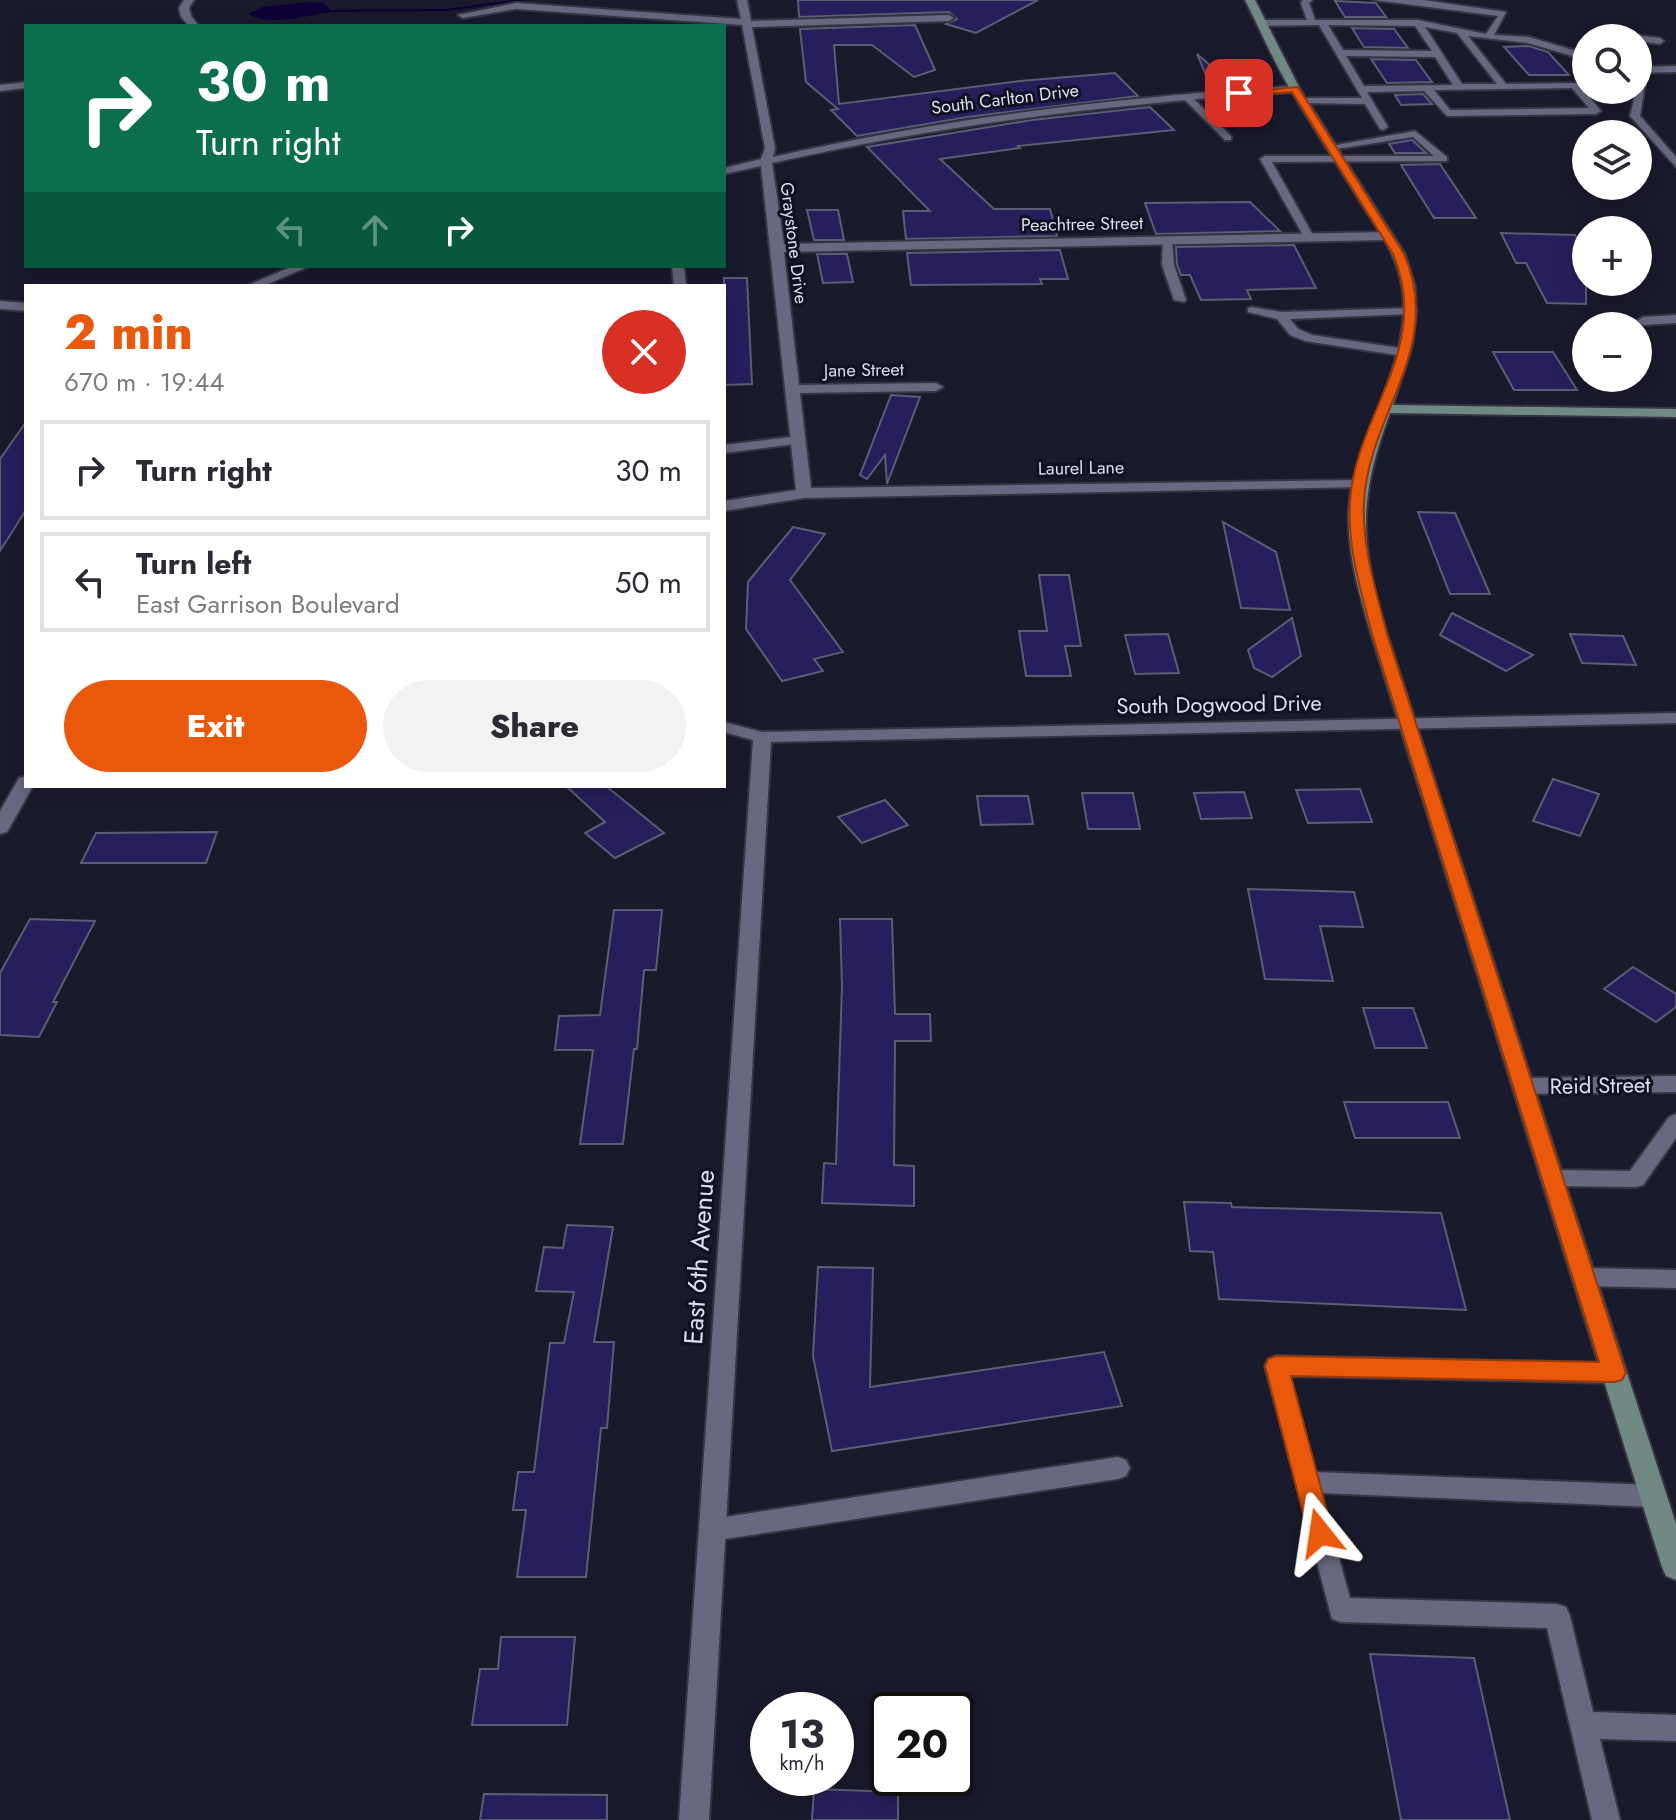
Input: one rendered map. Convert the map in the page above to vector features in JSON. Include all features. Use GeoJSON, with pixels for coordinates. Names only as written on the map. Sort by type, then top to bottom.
{"type":"FeatureCollection","features":[{"type":"Feature","properties":{"kind":"main road"},"geometry":{"type":"LineString","coordinates":[[1250,0],[1295,89],[1406,271],[1411,311],[1403,352],[1359,484],[1356,521],[1358,550],[1374,618],[1676,1567]]}},
{"type":"Feature","properties":{"kind":"main road"},"geometry":{"type":"LineString","coordinates":[[1385,409],[1676,413]]}},
{"type":"Feature","properties":{"kind":"street"},"geometry":{"type":"LineString","coordinates":[[189,0],[184,8],[192,24]]}},
{"type":"Feature","properties":{"kind":"street","name":"Graystone Drive"},"geometry":{"type":"LineString","coordinates":[[742,0],[770,148],[766,161],[804,493]]}},
{"type":"Feature","properties":{"kind":"street"},"geometry":{"type":"LineString","coordinates":[[463,15],[516,6],[735,20],[748,24],[949,18]]}},
{"type":"Feature","properties":{"kind":"street"},"geometry":{"type":"LineString","coordinates":[[0,88],[24,85]]}},
{"type":"Feature","properties":{"kind":"street","name":"South Carlton Drive"},"geometry":{"type":"LineString","coordinates":[[726,171],[934,126],[1067,109],[1295,89]]}},
{"type":"Feature","properties":{"kind":"street"},"geometry":{"type":"LineString","coordinates":[[1636,104],[1635,116],[1676,164]]}},
{"type":"Feature","properties":{"kind":"street","name":"Peachtree Street"},"geometry":{"type":"LineString","coordinates":[[778,248],[1387,236]]}},
{"type":"Feature","properties":{"kind":"street"},"geometry":{"type":"LineString","coordinates":[[257,284],[299,268]]}},
{"type":"Feature","properties":{"kind":"street"},"geometry":{"type":"LineString","coordinates":[[0,305],[24,307]]}},
{"type":"Feature","properties":{"kind":"street","name":"Jane Street"},"geometry":{"type":"LineString","coordinates":[[793,389],[936,387]]}},
{"type":"Feature","properties":{"kind":"street","name":"Laurel Lane"},"geometry":{"type":"LineString","coordinates":[[804,493],[1359,484]]}},
{"type":"Feature","properties":{"kind":"street"},"geometry":{"type":"LineString","coordinates":[[726,506],[804,493]]}},
{"type":"Feature","properties":{"kind":"street","name":"South Dogwood Drive"},"geometry":{"type":"LineString","coordinates":[[762,737],[1676,718]]}},
{"type":"Feature","properties":{"kind":"street"},"geometry":{"type":"LineString","coordinates":[[726,728],[762,737]]}},
{"type":"Feature","properties":{"kind":"street","name":"East 6th Avenue"},"geometry":{"type":"LineString","coordinates":[[694,1820],[762,737]]}},
{"type":"Feature","properties":{"kind":"street"},"geometry":{"type":"LineString","coordinates":[[0,828],[24,786]]}},
{"type":"Feature","properties":{"kind":"street","name":"Reid Street"},"geometry":{"type":"LineString","coordinates":[[1523,1086],[1674,1089]]}},
{"type":"Feature","properties":{"kind":"lane"},"geometry":{"type":"LineString","coordinates":[[1308,0],[1305,3],[1342,53],[1383,127]]}},
{"type":"Feature","properties":{"kind":"lane"},"geometry":{"type":"LineString","coordinates":[[1378,0],[1419,2],[1503,14],[1488,37]]}},
{"type":"Feature","properties":{"kind":"lane"},"geometry":{"type":"LineString","coordinates":[[1261,23],[1418,23],[1488,37],[1529,40],[1572,53]]}},
{"type":"Feature","properties":{"kind":"lane"},"geometry":{"type":"LineString","coordinates":[[1418,23],[1459,87]]}},
{"type":"Feature","properties":{"kind":"lane"},"geometry":{"type":"LineString","coordinates":[[1460,31],[1504,87]]}},
{"type":"Feature","properties":{"kind":"lane"},"geometry":{"type":"LineString","coordinates":[[1652,40],[1660,41]]}},
{"type":"Feature","properties":{"kind":"lane"},"geometry":{"type":"LineString","coordinates":[[1563,50],[1572,47]]}},
{"type":"Feature","properties":{"kind":"lane"},"geometry":{"type":"LineString","coordinates":[[1342,53],[1438,54]]}},
{"type":"Feature","properties":{"kind":"lane"},"geometry":{"type":"LineString","coordinates":[[1652,69],[1676,69]]}},
{"type":"Feature","properties":{"kind":"lane"},"geometry":{"type":"LineString","coordinates":[[1659,69],[1676,82]]}},
{"type":"Feature","properties":{"kind":"lane"},"geometry":{"type":"LineString","coordinates":[[1361,89],[1572,85]]}},
{"type":"Feature","properties":{"kind":"lane"},"geometry":{"type":"LineString","coordinates":[[1426,87],[1447,113],[1596,111],[1590,104]]}},
{"type":"Feature","properties":{"kind":"lane"},"geometry":{"type":"LineString","coordinates":[[1188,98],[1228,138]]}},
{"type":"Feature","properties":{"kind":"lane"},"geometry":{"type":"LineString","coordinates":[[1302,101],[1368,101]]}},
{"type":"Feature","properties":{"kind":"lane"},"geometry":{"type":"LineString","coordinates":[[1309,237],[1265,159],[1443,159],[1415,134],[1330,147]]}},
{"type":"Feature","properties":{"kind":"lane"},"geometry":{"type":"LineString","coordinates":[[1167,240],[1168,265],[1180,300]]}},
{"type":"Feature","properties":{"kind":"lane"},"geometry":{"type":"LineString","coordinates":[[1252,310],[1281,316],[1411,311]]}},
{"type":"Feature","properties":{"kind":"lane"},"geometry":{"type":"LineString","coordinates":[[1281,316],[1294,332],[1309,338],[1403,352]]}},
{"type":"Feature","properties":{"kind":"lane"},"geometry":{"type":"LineString","coordinates":[[1652,320],[1676,319]]}},
{"type":"Feature","properties":{"kind":"lane"},"geometry":{"type":"LineString","coordinates":[[726,449],[798,440]]}},
{"type":"Feature","properties":{"kind":"lane"},"geometry":{"type":"LineString","coordinates":[[1553,1178],[1636,1179],[1676,1122]]}},
{"type":"Feature","properties":{"kind":"lane"},"geometry":{"type":"LineString","coordinates":[[1583,1277],[1676,1279]]}},
{"type":"Feature","properties":{"kind":"lane"},"geometry":{"type":"LineString","coordinates":[[1606,1820],[1557,1616],[1341,1610],[1276,1366],[1614,1373]]}},
{"type":"Feature","properties":{"kind":"lane"},"geometry":{"type":"LineString","coordinates":[[712,1530],[1118,1468]]}},
{"type":"Feature","properties":{"kind":"lane"},"geometry":{"type":"LineString","coordinates":[[1306,1482],[1653,1496]]}},
{"type":"Feature","properties":{"kind":"lane"},"geometry":{"type":"LineString","coordinates":[[1582,1725],[1676,1728]]}},
{"type":"Feature","properties":{"kind":"shaded area"},"geometry":{"type":"Polygon","coordinates":[[[324,3],[332,12],[278,20],[248,14],[263,7],[324,3]]]}},
{"type":"Feature","properties":{"kind":"building"},"geometry":{"type":"Polygon","coordinates":[[[798,0],[1038,0],[976,33],[946,24],[957,19],[949,12],[799,17],[798,0]]]}},
{"type":"Feature","properties":{"kind":"building"},"geometry":{"type":"Polygon","coordinates":[[[1335,1],[1376,3],[1386,17],[1345,17],[1335,1]]]}},
{"type":"Feature","properties":{"kind":"building"},"geometry":{"type":"Polygon","coordinates":[[[915,25],[935,70],[914,77],[872,45],[834,45],[839,104],[1020,81],[1115,73],[1138,96],[967,117],[857,136],[831,110],[838,109],[806,82],[800,29],[915,25]]]}},
{"type":"Feature","properties":{"kind":"building"},"geometry":{"type":"Polygon","coordinates":[[[1352,28],[1394,29],[1408,48],[1364,47],[1352,28]]]}},
{"type":"Feature","properties":{"kind":"building"},"geometry":{"type":"Polygon","coordinates":[[[1529,46],[1548,52],[1569,75],[1529,75],[1504,47],[1529,46]]]}},
{"type":"Feature","properties":{"kind":"building"},"geometry":{"type":"Polygon","coordinates":[[[1197,54],[1235,87],[1212,89],[1197,54]]]}},
{"type":"Feature","properties":{"kind":"building"},"geometry":{"type":"Polygon","coordinates":[[[1371,59],[1416,60],[1432,82],[1387,83],[1371,59]]]}},
{"type":"Feature","properties":{"kind":"building"},"geometry":{"type":"Polygon","coordinates":[[[1423,94],[1432,104],[1401,105],[1395,95],[1423,94]]]}},
{"type":"Feature","properties":{"kind":"building"},"geometry":{"type":"Polygon","coordinates":[[[1248,98],[1260,123],[1227,123],[1217,101],[1248,98]]]}},
{"type":"Feature","properties":{"kind":"building"},"geometry":{"type":"Polygon","coordinates":[[[1150,107],[1174,130],[1018,146],[1020,148],[940,159],[994,209],[1050,209],[1057,236],[906,239],[903,211],[930,211],[867,147],[1032,120],[1150,107]]]}},
{"type":"Feature","properties":{"kind":"building"},"geometry":{"type":"Polygon","coordinates":[[[1412,140],[1426,153],[1395,153],[1389,144],[1412,140]]]}},
{"type":"Feature","properties":{"kind":"building"},"geometry":{"type":"Polygon","coordinates":[[[1440,164],[1476,218],[1434,218],[1401,165],[1440,164]]]}},
{"type":"Feature","properties":{"kind":"building"},"geometry":{"type":"Polygon","coordinates":[[[1250,202],[1280,231],[1156,234],[1145,203],[1250,202]]]}},
{"type":"Feature","properties":{"kind":"building"},"geometry":{"type":"Polygon","coordinates":[[[807,210],[838,210],[844,240],[814,240],[807,210]]]}},
{"type":"Feature","properties":{"kind":"building"},"geometry":{"type":"Polygon","coordinates":[[[1501,233],[1572,235],[1572,296],[1586,296],[1586,304],[1547,303],[1526,263],[1516,263],[1501,233]]]}},
{"type":"Feature","properties":{"kind":"building"},"geometry":{"type":"Polygon","coordinates":[[[1294,245],[1316,288],[1247,290],[1251,299],[1201,300],[1190,275],[1181,275],[1177,264],[1176,247],[1294,245]]]}},
{"type":"Feature","properties":{"kind":"building"},"geometry":{"type":"Polygon","coordinates":[[[1060,250],[1068,279],[1040,279],[1042,284],[911,285],[907,253],[1060,250]]]}},
{"type":"Feature","properties":{"kind":"building"},"geometry":{"type":"Polygon","coordinates":[[[817,254],[847,254],[853,282],[823,283],[817,254]]]}},
{"type":"Feature","properties":{"kind":"building"},"geometry":{"type":"Polygon","coordinates":[[[724,278],[747,278],[752,384],[726,385],[724,278]]]}},
{"type":"Feature","properties":{"kind":"building"},"geometry":{"type":"Polygon","coordinates":[[[1493,352],[1553,352],[1572,382],[1572,390],[1514,390],[1493,352]]]}},
{"type":"Feature","properties":{"kind":"building"},"geometry":{"type":"Polygon","coordinates":[[[891,395],[920,397],[887,484],[885,455],[867,479],[860,475],[891,395]]]}},
{"type":"Feature","properties":{"kind":"building"},"geometry":{"type":"Polygon","coordinates":[[[24,425],[24,513],[0,551],[0,459],[24,425]]]}},
{"type":"Feature","properties":{"kind":"building"},"geometry":{"type":"Polygon","coordinates":[[[1418,512],[1455,513],[1490,594],[1450,594],[1418,512]]]}},
{"type":"Feature","properties":{"kind":"building"},"geometry":{"type":"Polygon","coordinates":[[[1223,522],[1276,552],[1290,610],[1241,608],[1223,522]]]}},
{"type":"Feature","properties":{"kind":"building"},"geometry":{"type":"Polygon","coordinates":[[[793,527],[825,534],[790,580],[843,652],[814,659],[823,671],[782,681],[746,629],[748,582],[793,527]]]}},
{"type":"Feature","properties":{"kind":"building"},"geometry":{"type":"Polygon","coordinates":[[[1039,575],[1069,575],[1081,646],[1065,646],[1071,676],[1026,676],[1019,631],[1047,631],[1039,575]]]}},
{"type":"Feature","properties":{"kind":"building"},"geometry":{"type":"Polygon","coordinates":[[[1452,613],[1533,655],[1506,671],[1440,635],[1452,613]]]}},
{"type":"Feature","properties":{"kind":"building"},"geometry":{"type":"Polygon","coordinates":[[[1292,618],[1301,656],[1272,677],[1254,668],[1248,650],[1292,618]]]}},
{"type":"Feature","properties":{"kind":"building"},"geometry":{"type":"Polygon","coordinates":[[[1168,634],[1179,673],[1135,674],[1125,635],[1168,634]]]}},
{"type":"Feature","properties":{"kind":"building"},"geometry":{"type":"Polygon","coordinates":[[[1570,634],[1623,636],[1636,665],[1582,663],[1570,634]]]}},
{"type":"Feature","properties":{"kind":"building"},"geometry":{"type":"Polygon","coordinates":[[[1553,779],[1599,794],[1580,836],[1533,821],[1553,779]]]}},
{"type":"Feature","properties":{"kind":"building"},"geometry":{"type":"Polygon","coordinates":[[[568,788],[608,788],[664,833],[615,858],[585,833],[605,822],[568,788]]]}},
{"type":"Feature","properties":{"kind":"building"},"geometry":{"type":"Polygon","coordinates":[[[1360,789],[1372,822],[1308,823],[1296,790],[1360,789]]]}},
{"type":"Feature","properties":{"kind":"building"},"geometry":{"type":"Polygon","coordinates":[[[1244,792],[1252,818],[1201,819],[1194,793],[1244,792]]]}},
{"type":"Feature","properties":{"kind":"building"},"geometry":{"type":"Polygon","coordinates":[[[1082,793],[1133,793],[1140,829],[1088,829],[1082,793]]]}},
{"type":"Feature","properties":{"kind":"building"},"geometry":{"type":"Polygon","coordinates":[[[977,796],[1028,796],[1033,824],[981,825],[977,796]]]}},
{"type":"Feature","properties":{"kind":"building"},"geometry":{"type":"Polygon","coordinates":[[[885,800],[908,825],[862,843],[838,817],[885,800]]]}},
{"type":"Feature","properties":{"kind":"building"},"geometry":{"type":"Polygon","coordinates":[[[217,832],[206,863],[81,863],[96,833],[217,832]]]}},
{"type":"Feature","properties":{"kind":"building"},"geometry":{"type":"Polygon","coordinates":[[[1248,889],[1354,892],[1363,927],[1320,926],[1333,981],[1265,979],[1248,889]]]}},
{"type":"Feature","properties":{"kind":"building"},"geometry":{"type":"Polygon","coordinates":[[[614,910],[662,910],[656,970],[644,970],[637,1049],[634,1049],[623,1144],[580,1144],[593,1050],[555,1050],[559,1016],[600,1015],[614,910]]]}},
{"type":"Feature","properties":{"kind":"building"},"geometry":{"type":"Polygon","coordinates":[[[30,919],[95,921],[53,1002],[57,1002],[39,1037],[0,1035],[0,973],[30,919]]]}},
{"type":"Feature","properties":{"kind":"building"},"geometry":{"type":"Polygon","coordinates":[[[840,919],[892,919],[895,1014],[930,1014],[931,1041],[895,1041],[894,1165],[914,1166],[914,1206],[822,1203],[824,1163],[836,1164],[842,987],[840,919]]]}},
{"type":"Feature","properties":{"kind":"building"},"geometry":{"type":"Polygon","coordinates":[[[1633,967],[1676,994],[1676,1007],[1656,1022],[1604,989],[1633,967]]]}},
{"type":"Feature","properties":{"kind":"building"},"geometry":{"type":"Polygon","coordinates":[[[1363,1008],[1413,1008],[1427,1048],[1375,1048],[1363,1008]]]}},
{"type":"Feature","properties":{"kind":"building"},"geometry":{"type":"Polygon","coordinates":[[[1344,1102],[1448,1102],[1460,1138],[1355,1138],[1344,1102]]]}},
{"type":"Feature","properties":{"kind":"building"},"geometry":{"type":"Polygon","coordinates":[[[1184,1202],[1231,1203],[1232,1207],[1441,1213],[1466,1310],[1219,1299],[1213,1252],[1190,1251],[1184,1202]]]}},
{"type":"Feature","properties":{"kind":"building"},"geometry":{"type":"Polygon","coordinates":[[[567,1225],[613,1227],[594,1342],[614,1342],[607,1428],[601,1428],[586,1577],[517,1577],[526,1510],[513,1510],[518,1472],[534,1472],[550,1343],[564,1343],[574,1292],[536,1291],[544,1247],[563,1248],[567,1225]]]}},
{"type":"Feature","properties":{"kind":"building"},"geometry":{"type":"Polygon","coordinates":[[[818,1267],[873,1268],[870,1387],[1104,1352],[1122,1406],[832,1451],[813,1356],[818,1267]]]}},
{"type":"Feature","properties":{"kind":"building"},"geometry":{"type":"Polygon","coordinates":[[[501,1637],[575,1637],[567,1725],[472,1725],[480,1669],[498,1669],[501,1637]]]}},
{"type":"Feature","properties":{"kind":"building"},"geometry":{"type":"Polygon","coordinates":[[[1370,1654],[1474,1658],[1510,1820],[1401,1820],[1370,1654]]]}},
{"type":"Feature","properties":{"kind":"building"},"geometry":{"type":"Polygon","coordinates":[[[854,1790],[870,1791],[870,1796],[898,1796],[898,1820],[812,1820],[814,1796],[854,1796],[854,1790]]]}},
{"type":"Feature","properties":{"kind":"building"},"geometry":{"type":"Polygon","coordinates":[[[484,1794],[607,1795],[607,1820],[480,1820],[484,1794]]]}},
{"type":"Feature","properties":{"kind":"waterway"},"geometry":{"type":"LineString","coordinates":[[320,11],[446,10],[525,0]]}},
{"type":"Feature","properties":{"kind":"route"},"geometry":{"type":"LineString","coordinates":[[1239,93],[1295,89],[1342,169],[1399,254],[1406,271],[1412,300],[1409,330],[1385,409],[1364,460],[1357,501],[1358,550],[1374,618],[1614,1373],[1276,1366],[1320,1533]]}}]}
